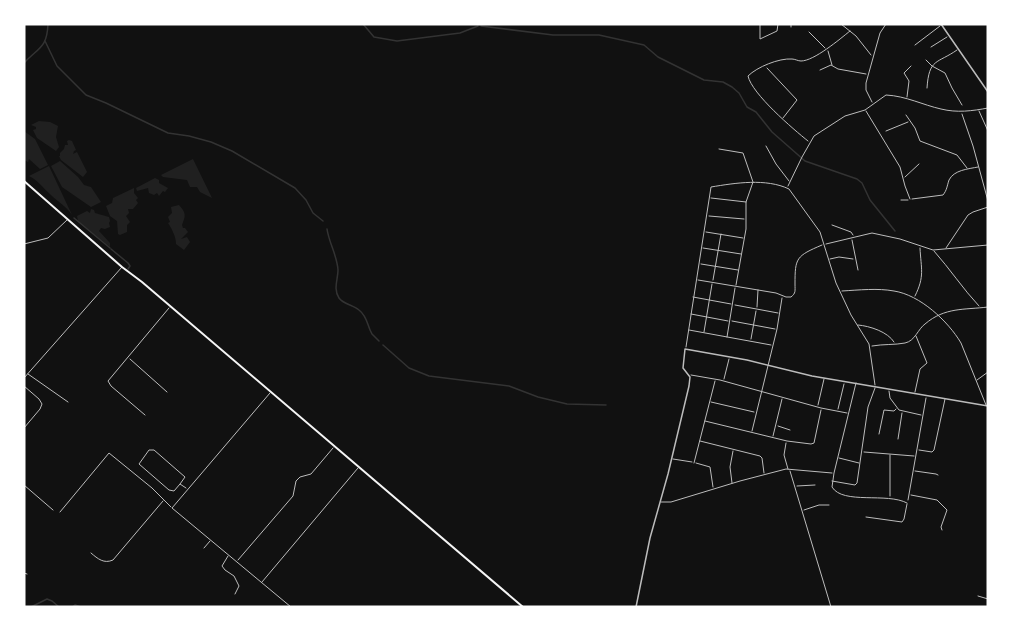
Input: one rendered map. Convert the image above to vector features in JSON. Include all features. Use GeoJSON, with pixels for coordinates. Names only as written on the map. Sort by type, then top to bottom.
{"type":"FeatureCollection","features":[{"type":"Feature","properties":{"kind":"main road"},"geometry":{"type":"LineString","coordinates":[[24,181],[522,607]]}},
{"type":"Feature","properties":{"kind":"street"},"geometry":{"type":"LineString","coordinates":[[760,24],[760,39],[777,31],[778,24]]}},
{"type":"Feature","properties":{"kind":"street"},"geometry":{"type":"LineString","coordinates":[[841,24],[856,36],[872,57]]}},
{"type":"Feature","properties":{"kind":"street"},"geometry":{"type":"LineString","coordinates":[[873,104],[866,88],[868,74],[880,31],[886,24]]}},
{"type":"Feature","properties":{"kind":"street"},"geometry":{"type":"LineString","coordinates":[[915,45],[941,24],[988,92]]}},
{"type":"Feature","properties":{"kind":"street"},"geometry":{"type":"LineString","coordinates":[[944,28],[946,24]]}},
{"type":"Feature","properties":{"kind":"street"},"geometry":{"type":"LineString","coordinates":[[809,143],[782,120],[749,81],[749,75],[777,61],[793,59],[803,61],[827,50],[849,30]]}},
{"type":"Feature","properties":{"kind":"street"},"geometry":{"type":"LineString","coordinates":[[809,32],[827,50],[833,66]]}},
{"type":"Feature","properties":{"kind":"street"},"geometry":{"type":"LineString","coordinates":[[931,46],[948,36]]}},
{"type":"Feature","properties":{"kind":"street"},"geometry":{"type":"LineString","coordinates":[[927,88],[932,66],[957,50]]}},
{"type":"Feature","properties":{"kind":"street"},"geometry":{"type":"LineString","coordinates":[[926,60],[945,73],[962,105]]}},
{"type":"Feature","properties":{"kind":"street"},"geometry":{"type":"LineString","coordinates":[[766,66],[797,100],[782,120]]}},
{"type":"Feature","properties":{"kind":"street"},"geometry":{"type":"LineString","coordinates":[[820,70],[833,66],[838,69],[868,74]]}},
{"type":"Feature","properties":{"kind":"street"},"geometry":{"type":"LineString","coordinates":[[907,99],[909,81],[904,73],[911,66]]}},
{"type":"Feature","properties":{"kind":"street"},"geometry":{"type":"LineString","coordinates":[[788,188],[814,136],[845,116],[866,110],[886,95],[962,112],[988,108]]}},
{"type":"Feature","properties":{"kind":"street"},"geometry":{"type":"LineString","coordinates":[[866,110],[899,164],[910,200]]}},
{"type":"Feature","properties":{"kind":"street"},"geometry":{"type":"LineString","coordinates":[[979,110],[988,131]]}},
{"type":"Feature","properties":{"kind":"street"},"geometry":{"type":"LineString","coordinates":[[962,112],[988,201]]}},
{"type":"Feature","properties":{"kind":"street"},"geometry":{"type":"LineString","coordinates":[[906,115],[920,141],[957,155],[968,169]]}},
{"type":"Feature","properties":{"kind":"street"},"geometry":{"type":"LineString","coordinates":[[886,131],[910,121]]}},
{"type":"Feature","properties":{"kind":"street"},"geometry":{"type":"LineString","coordinates":[[766,146],[790,182]]}},
{"type":"Feature","properties":{"kind":"street"},"geometry":{"type":"LineString","coordinates":[[719,150],[743,153],[753,182],[746,202],[746,229],[727,337]]}},
{"type":"Feature","properties":{"kind":"street"},"geometry":{"type":"LineString","coordinates":[[903,177],[919,164]]}},
{"type":"Feature","properties":{"kind":"street"},"geometry":{"type":"LineString","coordinates":[[901,200],[943,195],[951,176],[957,172],[979,167]]}},
{"type":"Feature","properties":{"kind":"street"},"geometry":{"type":"LineString","coordinates":[[636,607],[644,565],[689,386],[689,375],[683,368],[685,349],[711,187],[753,182],[788,188],[817,228],[840,291],[870,346],[875,386],[868,407],[856,484],[832,481]]}},
{"type":"Feature","properties":{"kind":"street"},"geometry":{"type":"LineString","coordinates":[[709,198],[746,202]]}},
{"type":"Feature","properties":{"kind":"street"},"geometry":{"type":"LineString","coordinates":[[945,249],[968,215],[988,207]]}},
{"type":"Feature","properties":{"kind":"street"},"geometry":{"type":"LineString","coordinates":[[706,216],[746,219]]}},
{"type":"Feature","properties":{"kind":"street"},"geometry":{"type":"LineString","coordinates":[[24,244],[48,238],[68,219]]}},
{"type":"Feature","properties":{"kind":"street"},"geometry":{"type":"LineString","coordinates":[[832,225],[852,232],[858,270]]}},
{"type":"Feature","properties":{"kind":"street"},"geometry":{"type":"LineString","coordinates":[[704,232],[744,238]]}},
{"type":"Feature","properties":{"kind":"street"},"geometry":{"type":"LineString","coordinates":[[696,279],[789,298],[795,295],[795,267],[799,259],[824,245],[852,237],[868,233],[879,234],[933,250],[988,245]]}},
{"type":"Feature","properties":{"kind":"street"},"geometry":{"type":"LineString","coordinates":[[704,332],[721,234]]}},
{"type":"Feature","properties":{"kind":"street"},"geometry":{"type":"LineString","coordinates":[[914,298],[923,271],[920,247]]}},
{"type":"Feature","properties":{"kind":"street"},"geometry":{"type":"LineString","coordinates":[[701,248],[741,254]]}},
{"type":"Feature","properties":{"kind":"street"},"geometry":{"type":"LineString","coordinates":[[933,250],[980,308]]}},
{"type":"Feature","properties":{"kind":"street"},"geometry":{"type":"LineString","coordinates":[[828,259],[855,258]]}},
{"type":"Feature","properties":{"kind":"street"},"geometry":{"type":"LineString","coordinates":[[699,264],[738,270]]}},
{"type":"Feature","properties":{"kind":"street"},"geometry":{"type":"LineString","coordinates":[[24,378],[122,267]]}},
{"type":"Feature","properties":{"kind":"street"},"geometry":{"type":"LineString","coordinates":[[750,341],[758,290]]}},
{"type":"Feature","properties":{"kind":"street"},"geometry":{"type":"LineString","coordinates":[[840,291],[891,290],[905,293],[938,315],[958,338],[988,406]]}},
{"type":"Feature","properties":{"kind":"street"},"geometry":{"type":"LineString","coordinates":[[751,432],[777,329],[782,296]]}},
{"type":"Feature","properties":{"kind":"street"},"geometry":{"type":"LineString","coordinates":[[693,297],[780,314]]}},
{"type":"Feature","properties":{"kind":"street"},"geometry":{"type":"LineString","coordinates":[[145,415],[108,381],[171,306]]}},
{"type":"Feature","properties":{"kind":"street"},"geometry":{"type":"LineString","coordinates":[[870,346],[908,342],[925,324],[938,315],[954,309],[988,307]]}},
{"type":"Feature","properties":{"kind":"street"},"geometry":{"type":"LineString","coordinates":[[691,314],[777,329]]}},
{"type":"Feature","properties":{"kind":"street"},"geometry":{"type":"LineString","coordinates":[[857,325],[888,334],[895,344]]}},
{"type":"Feature","properties":{"kind":"street"},"geometry":{"type":"LineString","coordinates":[[688,330],[773,345]]}},
{"type":"Feature","properties":{"kind":"street"},"geometry":{"type":"LineString","coordinates":[[915,394],[920,369],[927,363],[916,335]]}},
{"type":"Feature","properties":{"kind":"street"},"geometry":{"type":"LineString","coordinates":[[685,349],[844,382],[988,406]]}},
{"type":"Feature","properties":{"kind":"street"},"geometry":{"type":"LineString","coordinates":[[128,357],[167,392]]}},
{"type":"Feature","properties":{"kind":"street"},"geometry":{"type":"LineString","coordinates":[[724,381],[729,357]]}},
{"type":"Feature","properties":{"kind":"street"},"geometry":{"type":"LineString","coordinates":[[976,380],[988,372]]}},
{"type":"Feature","properties":{"kind":"street"},"geometry":{"type":"LineString","coordinates":[[28,374],[68,402]]}},
{"type":"Feature","properties":{"kind":"street"},"geometry":{"type":"LineString","coordinates":[[689,375],[724,381],[849,414]]}},
{"type":"Feature","properties":{"kind":"street"},"geometry":{"type":"LineString","coordinates":[[817,407],[824,378]]}},
{"type":"Feature","properties":{"kind":"street"},"geometry":{"type":"LineString","coordinates":[[694,463],[715,380]]}},
{"type":"Feature","properties":{"kind":"street"},"geometry":{"type":"LineString","coordinates":[[837,411],[844,382]]}},
{"type":"Feature","properties":{"kind":"street"},"geometry":{"type":"LineString","coordinates":[[856,383],[832,487],[840,495],[891,498],[907,503]]}},
{"type":"Feature","properties":{"kind":"street"},"geometry":{"type":"LineString","coordinates":[[24,386],[42,404],[24,428]]}},
{"type":"Feature","properties":{"kind":"street"},"geometry":{"type":"LineString","coordinates":[[889,389],[897,408],[923,416]]}},
{"type":"Feature","properties":{"kind":"street"},"geometry":{"type":"LineString","coordinates":[[172,508],[271,392]]}},
{"type":"Feature","properties":{"kind":"street"},"geometry":{"type":"LineString","coordinates":[[866,517],[902,522],[904,519],[926,396]]}},
{"type":"Feature","properties":{"kind":"street"},"geometry":{"type":"LineString","coordinates":[[772,438],[782,397]]}},
{"type":"Feature","properties":{"kind":"street"},"geometry":{"type":"LineString","coordinates":[[984,401],[988,398]]}},
{"type":"Feature","properties":{"kind":"street"},"geometry":{"type":"LineString","coordinates":[[917,450],[932,452],[934,450],[945,399]]}},
{"type":"Feature","properties":{"kind":"street"},"geometry":{"type":"LineString","coordinates":[[709,402],[756,412]]}},
{"type":"Feature","properties":{"kind":"street"},"geometry":{"type":"LineString","coordinates":[[705,421],[772,438],[813,444],[821,408]]}},
{"type":"Feature","properties":{"kind":"street"},"geometry":{"type":"LineString","coordinates":[[879,434],[884,410],[894,411],[897,408]]}},
{"type":"Feature","properties":{"kind":"street"},"geometry":{"type":"LineString","coordinates":[[898,439],[902,411]]}},
{"type":"Feature","properties":{"kind":"street"},"geometry":{"type":"LineString","coordinates":[[776,426],[790,430]]}},
{"type":"Feature","properties":{"kind":"street"},"geometry":{"type":"LineString","coordinates":[[700,441],[760,456],[765,475]]}},
{"type":"Feature","properties":{"kind":"street"},"geometry":{"type":"LineString","coordinates":[[787,441],[784,455],[831,607]]}},
{"type":"Feature","properties":{"kind":"street"},"geometry":{"type":"LineString","coordinates":[[237,561],[293,496],[296,481],[300,477],[311,474],[334,446]]}},
{"type":"Feature","properties":{"kind":"street"},"geometry":{"type":"LineString","coordinates":[[732,483],[730,467],[733,449]]}},
{"type":"Feature","properties":{"kind":"street"},"geometry":{"type":"LineString","coordinates":[[149,450],[154,450],[185,477],[180,484],[172,491],[139,464],[149,450]]}},
{"type":"Feature","properties":{"kind":"street"},"geometry":{"type":"LineString","coordinates":[[862,451],[916,456]]}},
{"type":"Feature","properties":{"kind":"street"},"geometry":{"type":"LineString","coordinates":[[60,512],[109,453],[291,607]]}},
{"type":"Feature","properties":{"kind":"street"},"geometry":{"type":"LineString","coordinates":[[890,454],[891,498]]}},
{"type":"Feature","properties":{"kind":"street"},"geometry":{"type":"LineString","coordinates":[[672,458],[710,467],[713,489]]}},
{"type":"Feature","properties":{"kind":"street"},"geometry":{"type":"LineString","coordinates":[[838,458],[860,463]]}},
{"type":"Feature","properties":{"kind":"street"},"geometry":{"type":"LineString","coordinates":[[262,582],[359,467]]}},
{"type":"Feature","properties":{"kind":"street"},"geometry":{"type":"LineString","coordinates":[[660,502],[671,502],[788,469],[834,473]]}},
{"type":"Feature","properties":{"kind":"street"},"geometry":{"type":"LineString","coordinates":[[913,470],[938,475]]}},
{"type":"Feature","properties":{"kind":"street"},"geometry":{"type":"LineString","coordinates":[[180,484],[188,489]]}},
{"type":"Feature","properties":{"kind":"street"},"geometry":{"type":"LineString","coordinates":[[24,485],[53,510]]}},
{"type":"Feature","properties":{"kind":"street"},"geometry":{"type":"LineString","coordinates":[[795,487],[815,485]]}},
{"type":"Feature","properties":{"kind":"street"},"geometry":{"type":"LineString","coordinates":[[909,495],[937,500],[947,510],[942,530]]}},
{"type":"Feature","properties":{"kind":"street"},"geometry":{"type":"LineString","coordinates":[[91,553],[102,561],[113,560],[164,500]]}},
{"type":"Feature","properties":{"kind":"street"},"geometry":{"type":"LineString","coordinates":[[802,511],[819,505],[829,505]]}},
{"type":"Feature","properties":{"kind":"street"},"geometry":{"type":"LineString","coordinates":[[204,548],[211,540]]}},
{"type":"Feature","properties":{"kind":"street"},"geometry":{"type":"LineString","coordinates":[[229,555],[222,566],[236,578],[239,586],[236,594]]}},
{"type":"Feature","properties":{"kind":"street"},"geometry":{"type":"LineString","coordinates":[[978,596],[988,599]]}},
{"type":"Feature","properties":{"kind":"shaded area"},"geometry":{"type":"Polygon","coordinates":[[[39,121],[50,122],[58,126],[56,137],[59,147],[56,151],[37,138],[33,130],[36,127],[31,125],[39,121]]]}},
{"type":"Feature","properties":{"kind":"shaded area"},"geometry":{"type":"Polygon","coordinates":[[[24,131],[35,139],[48,165],[40,169],[29,159],[28,162],[24,160],[24,131]]]}},
{"type":"Feature","properties":{"kind":"shaded area"},"geometry":{"type":"Polygon","coordinates":[[[69,140],[72,141],[76,150],[73,154],[77,152],[87,172],[83,177],[59,156],[65,145],[68,145],[69,140]]]}},
{"type":"Feature","properties":{"kind":"shaded area"},"geometry":{"type":"Polygon","coordinates":[[[193,159],[212,198],[200,192],[197,187],[190,187],[187,180],[161,175],[193,159]]]}},
{"type":"Feature","properties":{"kind":"shaded area"},"geometry":{"type":"Polygon","coordinates":[[[60,161],[84,185],[91,187],[101,202],[91,207],[62,187],[51,166],[60,161]]]}},
{"type":"Feature","properties":{"kind":"shaded area"},"geometry":{"type":"Polygon","coordinates":[[[49,166],[72,215],[29,176],[49,166]]]}},
{"type":"Feature","properties":{"kind":"shaded area"},"geometry":{"type":"Polygon","coordinates":[[[155,178],[168,188],[165,192],[163,191],[159,196],[157,193],[154,195],[149,193],[148,188],[137,191],[136,188],[155,178]]]}},
{"type":"Feature","properties":{"kind":"shaded area"},"geometry":{"type":"Polygon","coordinates":[[[134,188],[138,203],[133,209],[128,209],[129,213],[126,216],[130,222],[127,225],[127,232],[120,235],[117,221],[110,216],[106,206],[112,203],[113,198],[134,188]]]}},
{"type":"Feature","properties":{"kind":"shaded area"},"geometry":{"type":"Polygon","coordinates":[[[179,205],[185,214],[183,228],[188,232],[181,239],[187,237],[190,242],[184,250],[176,244],[174,233],[168,223],[170,222],[168,217],[172,213],[171,207],[179,205]]]}},
{"type":"Feature","properties":{"kind":"shaded area"},"geometry":{"type":"Polygon","coordinates":[[[91,209],[95,213],[109,217],[110,227],[101,228],[99,231],[110,243],[110,247],[78,221],[77,216],[87,211],[90,213],[91,209]]]}},
{"type":"Feature","properties":{"kind":"waterway"},"geometry":{"type":"LineString","coordinates":[[24,63],[44,43],[48,24]]}},
{"type":"Feature","properties":{"kind":"waterway"},"geometry":{"type":"LineString","coordinates":[[363,24],[374,37],[397,41],[460,33],[478,26]]}},
{"type":"Feature","properties":{"kind":"waterway"},"geometry":{"type":"LineString","coordinates":[[481,26],[553,35],[599,35],[644,45],[658,57],[704,80],[723,82],[739,93],[747,107],[756,112],[772,132],[805,161],[857,179],[862,183],[870,200],[895,231]]}},
{"type":"Feature","properties":{"kind":"waterway"},"geometry":{"type":"LineString","coordinates":[[45,41],[57,66],[86,95],[168,133],[211,142],[232,151],[295,188],[306,200],[313,213],[323,221]]}},
{"type":"Feature","properties":{"kind":"waterway"},"geometry":{"type":"LineString","coordinates":[[74,218],[110,248]]}},
{"type":"Feature","properties":{"kind":"waterway"},"geometry":{"type":"LineString","coordinates":[[327,229],[338,270],[337,295],[343,302],[357,308],[362,313],[372,334],[379,341]]}},
{"type":"Feature","properties":{"kind":"waterway"},"geometry":{"type":"LineString","coordinates":[[111,249],[128,263],[130,266],[128,269]]}},
{"type":"Feature","properties":{"kind":"waterway"},"geometry":{"type":"LineString","coordinates":[[383,345],[409,368],[429,376],[509,386],[538,397],[567,404],[606,405]]}},
{"type":"Feature","properties":{"kind":"waterway"},"geometry":{"type":"LineString","coordinates":[[31,607],[47,599],[59,607]]}},
{"type":"Feature","properties":{"kind":"waterway"},"geometry":{"type":"LineString","coordinates":[[72,607],[75,605],[81,607]]}}]}
